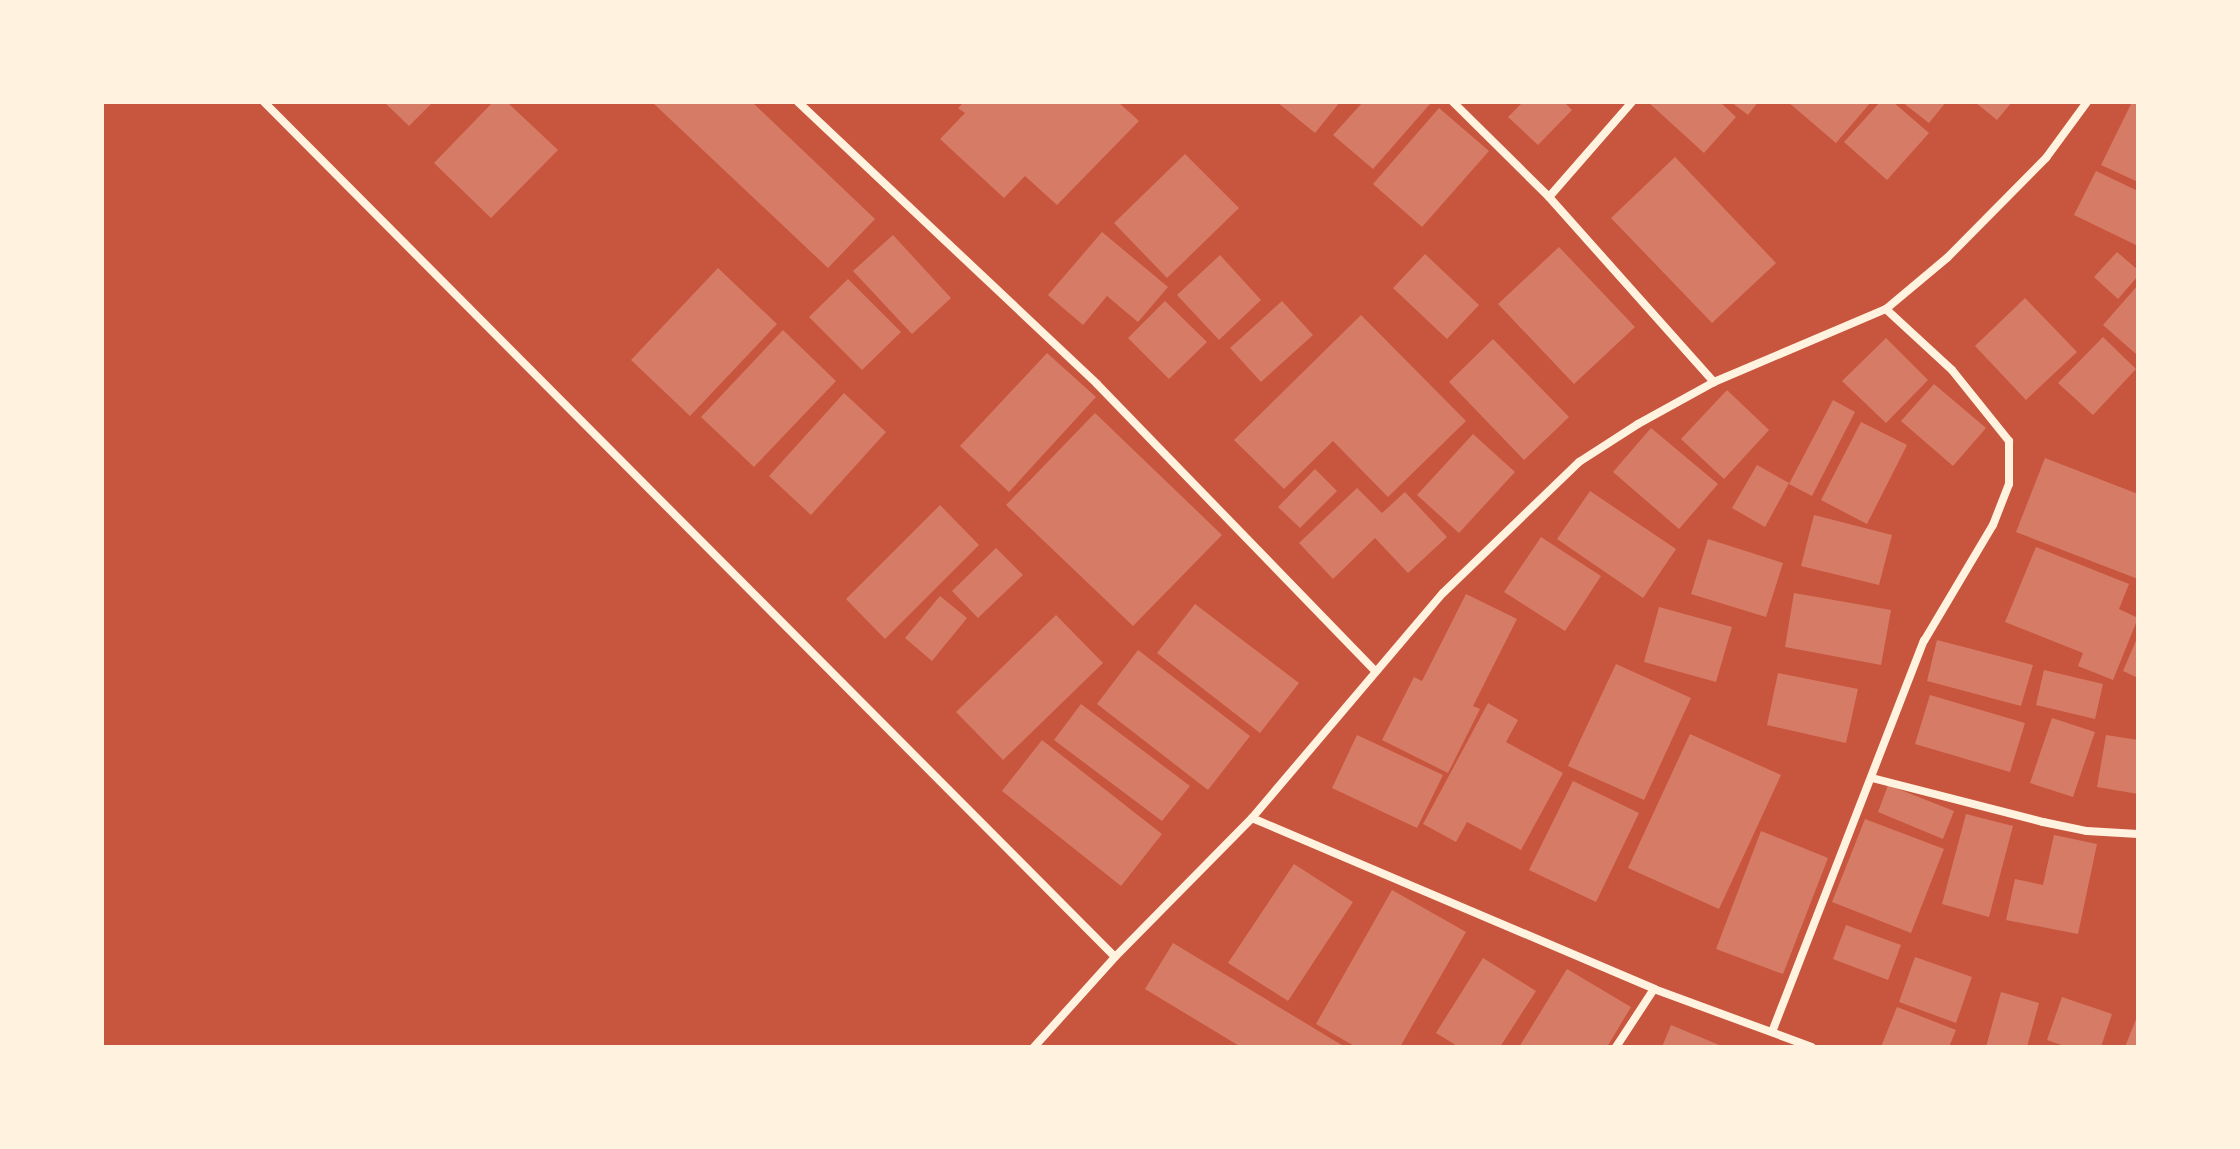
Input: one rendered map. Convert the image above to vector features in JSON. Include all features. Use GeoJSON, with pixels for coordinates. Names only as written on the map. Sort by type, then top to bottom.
{"type":"FeatureCollection","features":[{"type":"Feature","properties":{"kind":"street"},"geometry":{"type":"LineString","coordinates":[[264,102],[1115,957]]}},
{"type":"Feature","properties":{"kind":"street"},"geometry":{"type":"LineString","coordinates":[[798,102],[1097,384],[1374,670]]}},
{"type":"Feature","properties":{"kind":"street"},"geometry":{"type":"LineString","coordinates":[[1453,102],[1549,197],[1714,382]]}},
{"type":"Feature","properties":{"kind":"street"},"geometry":{"type":"LineString","coordinates":[[1549,197],[1632,102]]}},
{"type":"Feature","properties":{"kind":"street"},"geometry":{"type":"LineString","coordinates":[[1034,1047],[1115,957],[1252,818],[1313,749],[1374,670],[1443,593],[1579,462],[1638,424],[1714,382],[1886,309],[1947,258],[2046,158],[2087,102]]}},
{"type":"Feature","properties":{"kind":"street"},"geometry":{"type":"LineString","coordinates":[[1772,1032],[1924,641],[1993,525],[2009,484],[2009,441],[1952,370],[1886,309]]}},
{"type":"Feature","properties":{"kind":"street"},"geometry":{"type":"LineString","coordinates":[[1872,778],[2043,822],[2087,831],[2138,834]]}},
{"type":"Feature","properties":{"kind":"street"},"geometry":{"type":"LineString","coordinates":[[1252,818],[1654,989],[1812,1047]]}},
{"type":"Feature","properties":{"kind":"street"},"geometry":{"type":"LineString","coordinates":[[1616,1047],[1654,989]]}},
{"type":"Feature","properties":{"kind":"building"},"geometry":{"type":"Polygon","coordinates":[[[384,102],[433,102],[409,126],[384,102]]]}},
{"type":"Feature","properties":{"kind":"building"},"geometry":{"type":"Polygon","coordinates":[[[493,102],[507,102],[558,150],[491,218],[434,163],[493,102]]]}},
{"type":"Feature","properties":{"kind":"building"},"geometry":{"type":"Polygon","coordinates":[[[652,102],[752,102],[875,219],[828,268],[652,102]]]}},
{"type":"Feature","properties":{"kind":"building"},"geometry":{"type":"Polygon","coordinates":[[[964,102],[1118,102],[1139,121],[1057,205],[1025,176],[1004,198],[940,139],[965,113],[958,108],[964,102]]]}},
{"type":"Feature","properties":{"kind":"building"},"geometry":{"type":"Polygon","coordinates":[[[1277,102],[1340,102],[1315,133],[1277,102]]]}},
{"type":"Feature","properties":{"kind":"building"},"geometry":{"type":"Polygon","coordinates":[[[1363,102],[1430,104],[1373,169],[1333,135],[1363,102]]]}},
{"type":"Feature","properties":{"kind":"building"},"geometry":{"type":"Polygon","coordinates":[[[1523,102],[1564,102],[1572,110],[1538,145],[1508,117],[1523,102]]]}},
{"type":"Feature","properties":{"kind":"building"},"geometry":{"type":"Polygon","coordinates":[[[1648,102],[1720,102],[1736,117],[1704,153],[1648,102]]]}},
{"type":"Feature","properties":{"kind":"building"},"geometry":{"type":"Polygon","coordinates":[[[1731,102],[1758,102],[1748,115],[1731,102]]]}},
{"type":"Feature","properties":{"kind":"building"},"geometry":{"type":"Polygon","coordinates":[[[1788,102],[1871,102],[1836,143],[1788,102]]]}},
{"type":"Feature","properties":{"kind":"building"},"geometry":{"type":"Polygon","coordinates":[[[1880,102],[1893,102],[1929,133],[1887,180],[1844,142],[1880,102]]]}},
{"type":"Feature","properties":{"kind":"building"},"geometry":{"type":"Polygon","coordinates":[[[1902,102],[1946,102],[1929,123],[1902,102]]]}},
{"type":"Feature","properties":{"kind":"building"},"geometry":{"type":"Polygon","coordinates":[[[1975,102],[2012,102],[1997,120],[1975,102]]]}},
{"type":"Feature","properties":{"kind":"building"},"geometry":{"type":"Polygon","coordinates":[[[2132,102],[2138,104],[2138,182],[2101,165],[2132,102]]]}},
{"type":"Feature","properties":{"kind":"building"},"geometry":{"type":"Polygon","coordinates":[[[1439,108],[1489,151],[1422,227],[1373,184],[1439,108]]]}},
{"type":"Feature","properties":{"kind":"building"},"geometry":{"type":"Polygon","coordinates":[[[1185,154],[1239,208],[1167,278],[1114,223],[1185,154]]]}},
{"type":"Feature","properties":{"kind":"building"},"geometry":{"type":"Polygon","coordinates":[[[1675,157],[1776,263],[1712,323],[1611,218],[1675,157]]]}},
{"type":"Feature","properties":{"kind":"building"},"geometry":{"type":"Polygon","coordinates":[[[2096,171],[2138,191],[2138,246],[2074,215],[2096,171]]]}},
{"type":"Feature","properties":{"kind":"building"},"geometry":{"type":"Polygon","coordinates":[[[1102,232],[1168,287],[1138,322],[1107,296],[1083,325],[1048,295],[1102,232]]]}},
{"type":"Feature","properties":{"kind":"building"},"geometry":{"type":"Polygon","coordinates":[[[893,235],[951,298],[912,334],[853,271],[893,235]]]}},
{"type":"Feature","properties":{"kind":"building"},"geometry":{"type":"Polygon","coordinates":[[[1559,247],[1635,327],[1574,384],[1498,304],[1559,247]]]}},
{"type":"Feature","properties":{"kind":"building"},"geometry":{"type":"Polygon","coordinates":[[[2117,252],[2138,270],[2138,276],[2118,299],[2094,277],[2117,252]]]}},
{"type":"Feature","properties":{"kind":"building"},"geometry":{"type":"Polygon","coordinates":[[[1425,254],[1479,305],[1447,339],[1393,288],[1425,254]]]}},
{"type":"Feature","properties":{"kind":"building"},"geometry":{"type":"Polygon","coordinates":[[[1220,255],[1261,300],[1219,340],[1177,295],[1220,255]]]}},
{"type":"Feature","properties":{"kind":"building"},"geometry":{"type":"Polygon","coordinates":[[[718,268],[777,324],[690,416],[631,360],[718,268]]]}},
{"type":"Feature","properties":{"kind":"building"},"geometry":{"type":"Polygon","coordinates":[[[848,279],[901,332],[862,370],[809,317],[848,279]]]}},
{"type":"Feature","properties":{"kind":"building"},"geometry":{"type":"Polygon","coordinates":[[[2138,285],[2138,352],[2136,354],[2103,325],[2138,285]]]}},
{"type":"Feature","properties":{"kind":"building"},"geometry":{"type":"Polygon","coordinates":[[[2025,298],[2077,352],[2026,400],[1975,346],[2025,298]]]}},
{"type":"Feature","properties":{"kind":"building"},"geometry":{"type":"Polygon","coordinates":[[[1165,301],[1207,342],[1169,379],[1128,338],[1165,301]]]}},
{"type":"Feature","properties":{"kind":"building"},"geometry":{"type":"Polygon","coordinates":[[[1282,301],[1313,335],[1261,382],[1230,348],[1282,301]]]}},
{"type":"Feature","properties":{"kind":"building"},"geometry":{"type":"Polygon","coordinates":[[[1361,315],[1466,421],[1388,497],[1333,441],[1284,489],[1234,440],[1361,315]]]}},
{"type":"Feature","properties":{"kind":"building"},"geometry":{"type":"Polygon","coordinates":[[[783,330],[836,381],[754,467],[701,417],[783,330]]]}},
{"type":"Feature","properties":{"kind":"building"},"geometry":{"type":"Polygon","coordinates":[[[2103,337],[2136,369],[2093,415],[2058,383],[2103,337]]]}},
{"type":"Feature","properties":{"kind":"building"},"geometry":{"type":"Polygon","coordinates":[[[1886,338],[1928,380],[1886,423],[1842,381],[1886,338]]]}},
{"type":"Feature","properties":{"kind":"building"},"geometry":{"type":"Polygon","coordinates":[[[1493,339],[1569,417],[1524,460],[1449,382],[1493,339]]]}},
{"type":"Feature","properties":{"kind":"building"},"geometry":{"type":"Polygon","coordinates":[[[1047,353],[1096,397],[1009,492],[960,446],[1047,353]]]}},
{"type":"Feature","properties":{"kind":"building"},"geometry":{"type":"Polygon","coordinates":[[[1934,384],[1986,428],[1953,466],[1901,421],[1934,384]]]}},
{"type":"Feature","properties":{"kind":"building"},"geometry":{"type":"Polygon","coordinates":[[[1727,390],[1769,430],[1724,479],[1681,439],[1727,390]]]}},
{"type":"Feature","properties":{"kind":"building"},"geometry":{"type":"Polygon","coordinates":[[[844,393],[886,432],[811,515],[769,476],[844,393]]]}},
{"type":"Feature","properties":{"kind":"building"},"geometry":{"type":"Polygon","coordinates":[[[1833,400],[1855,412],[1812,496],[1789,484],[1833,400]]]}},
{"type":"Feature","properties":{"kind":"building"},"geometry":{"type":"Polygon","coordinates":[[[1095,413],[1222,535],[1133,626],[1006,505],[1095,413]]]}},
{"type":"Feature","properties":{"kind":"building"},"geometry":{"type":"Polygon","coordinates":[[[1861,422],[1907,445],[1867,524],[1821,500],[1861,422]]]}},
{"type":"Feature","properties":{"kind":"building"},"geometry":{"type":"Polygon","coordinates":[[[1651,428],[1718,484],[1679,529],[1613,472],[1651,428]]]}},
{"type":"Feature","properties":{"kind":"building"},"geometry":{"type":"Polygon","coordinates":[[[1473,434],[1515,472],[1459,533],[1417,495],[1473,434]]]}},
{"type":"Feature","properties":{"kind":"building"},"geometry":{"type":"Polygon","coordinates":[[[2045,458],[2138,494],[2138,579],[2016,532],[2045,458]]]}},
{"type":"Feature","properties":{"kind":"building"},"geometry":{"type":"Polygon","coordinates":[[[1757,465],[1789,483],[1765,527],[1732,508],[1757,465]]]}},
{"type":"Feature","properties":{"kind":"building"},"geometry":{"type":"Polygon","coordinates":[[[1315,469],[1337,491],[1300,528],[1278,507],[1315,469]]]}},
{"type":"Feature","properties":{"kind":"building"},"geometry":{"type":"Polygon","coordinates":[[[1357,488],[1382,513],[1405,492],[1447,537],[1408,573],[1375,538],[1333,579],[1299,543],[1357,488]]]}},
{"type":"Feature","properties":{"kind":"building"},"geometry":{"type":"Polygon","coordinates":[[[1590,491],[1676,549],[1643,598],[1557,539],[1590,491]]]}},
{"type":"Feature","properties":{"kind":"building"},"geometry":{"type":"Polygon","coordinates":[[[940,505],[979,545],[885,639],[846,599],[940,505]]]}},
{"type":"Feature","properties":{"kind":"building"},"geometry":{"type":"Polygon","coordinates":[[[1814,515],[1892,535],[1879,585],[1801,566],[1814,515]]]}},
{"type":"Feature","properties":{"kind":"building"},"geometry":{"type":"Polygon","coordinates":[[[1541,537],[1601,576],[1565,631],[1504,592],[1541,537]]]}},
{"type":"Feature","properties":{"kind":"building"},"geometry":{"type":"Polygon","coordinates":[[[1708,539],[1783,563],[1766,617],[1691,594],[1708,539]]]}},
{"type":"Feature","properties":{"kind":"building"},"geometry":{"type":"Polygon","coordinates":[[[2036,547],[2129,584],[2119,609],[2138,618],[2113,680],[2078,666],[2083,653],[2005,622],[2036,547]]]}},
{"type":"Feature","properties":{"kind":"building"},"geometry":{"type":"Polygon","coordinates":[[[996,548],[1023,575],[978,618],[952,591],[996,548]]]}},
{"type":"Feature","properties":{"kind":"building"},"geometry":{"type":"Polygon","coordinates":[[[1794,593],[1891,610],[1881,665],[1785,647],[1794,593]]]}},
{"type":"Feature","properties":{"kind":"building"},"geometry":{"type":"Polygon","coordinates":[[[1466,594],[1517,619],[1473,706],[1480,709],[1448,773],[1382,740],[1414,677],[1422,681],[1466,594]]]}},
{"type":"Feature","properties":{"kind":"building"},"geometry":{"type":"Polygon","coordinates":[[[940,596],[967,618],[932,661],[905,638],[940,596]]]}},
{"type":"Feature","properties":{"kind":"building"},"geometry":{"type":"Polygon","coordinates":[[[1195,604],[1299,683],[1260,733],[1157,653],[1195,604]]]}},
{"type":"Feature","properties":{"kind":"building"},"geometry":{"type":"Polygon","coordinates":[[[1659,607],[1732,627],[1716,682],[1644,662],[1659,607]]]}},
{"type":"Feature","properties":{"kind":"building"},"geometry":{"type":"Polygon","coordinates":[[[1056,615],[1103,663],[1003,760],[956,712],[1056,615]]]}},
{"type":"Feature","properties":{"kind":"building"},"geometry":{"type":"Polygon","coordinates":[[[2138,636],[2138,678],[2123,671],[2138,636]]]}},
{"type":"Feature","properties":{"kind":"building"},"geometry":{"type":"Polygon","coordinates":[[[1937,640],[2033,665],[2021,706],[1927,681],[1937,640]]]}},
{"type":"Feature","properties":{"kind":"building"},"geometry":{"type":"Polygon","coordinates":[[[1138,650],[1250,736],[1208,790],[1097,704],[1138,650]]]}},
{"type":"Feature","properties":{"kind":"building"},"geometry":{"type":"Polygon","coordinates":[[[1616,664],[1691,698],[1644,800],[1568,766],[1616,664]]]}},
{"type":"Feature","properties":{"kind":"building"},"geometry":{"type":"Polygon","coordinates":[[[2044,670],[2103,684],[2095,719],[2036,705],[2044,670]]]}},
{"type":"Feature","properties":{"kind":"building"},"geometry":{"type":"Polygon","coordinates":[[[1778,673],[1858,689],[1846,743],[1767,725],[1778,673]]]}},
{"type":"Feature","properties":{"kind":"building"},"geometry":{"type":"Polygon","coordinates":[[[1930,695],[2025,723],[2010,772],[1915,744],[1930,695]]]}},
{"type":"Feature","properties":{"kind":"building"},"geometry":{"type":"Polygon","coordinates":[[[1488,703],[1518,720],[1506,742],[1563,773],[1521,850],[1467,822],[1456,842],[1423,824],[1488,703]]]}},
{"type":"Feature","properties":{"kind":"building"},"geometry":{"type":"Polygon","coordinates":[[[1081,704],[1190,786],[1162,821],[1054,740],[1081,704]]]}},
{"type":"Feature","properties":{"kind":"building"},"geometry":{"type":"Polygon","coordinates":[[[2052,718],[2095,732],[2073,797],[2030,783],[2052,718]]]}},
{"type":"Feature","properties":{"kind":"building"},"geometry":{"type":"Polygon","coordinates":[[[1690,734],[1781,775],[1719,909],[1628,868],[1690,734]]]}},
{"type":"Feature","properties":{"kind":"building"},"geometry":{"type":"Polygon","coordinates":[[[1357,735],[1443,775],[1417,828],[1332,788],[1357,735]]]}},
{"type":"Feature","properties":{"kind":"building"},"geometry":{"type":"Polygon","coordinates":[[[2106,735],[2138,740],[2138,794],[2097,787],[2106,735]]]}},
{"type":"Feature","properties":{"kind":"building"},"geometry":{"type":"Polygon","coordinates":[[[1042,740],[1162,834],[1121,886],[1002,791],[1042,740]]]}},
{"type":"Feature","properties":{"kind":"building"},"geometry":{"type":"Polygon","coordinates":[[[1573,781],[1639,813],[1596,902],[1529,870],[1573,781]]]}},
{"type":"Feature","properties":{"kind":"building"},"geometry":{"type":"Polygon","coordinates":[[[1888,785],[1954,811],[1943,839],[1878,812],[1888,785]]]}},
{"type":"Feature","properties":{"kind":"building"},"geometry":{"type":"Polygon","coordinates":[[[1966,814],[2013,826],[1989,917],[1942,904],[1966,814]]]}},
{"type":"Feature","properties":{"kind":"building"},"geometry":{"type":"Polygon","coordinates":[[[1865,819],[1944,849],[1911,933],[1832,902],[1865,819]]]}},
{"type":"Feature","properties":{"kind":"building"},"geometry":{"type":"Polygon","coordinates":[[[1761,831],[1828,858],[1783,974],[1716,949],[1761,831]]]}},
{"type":"Feature","properties":{"kind":"building"},"geometry":{"type":"Polygon","coordinates":[[[2054,835],[2097,844],[2078,934],[2006,920],[2015,879],[2043,885],[2054,835]]]}},
{"type":"Feature","properties":{"kind":"building"},"geometry":{"type":"Polygon","coordinates":[[[1294,864],[1353,902],[1288,1001],[1228,963],[1294,864]]]}},
{"type":"Feature","properties":{"kind":"building"},"geometry":{"type":"Polygon","coordinates":[[[1392,890],[1466,932],[1400,1047],[1356,1047],[1316,1024],[1392,890]]]}},
{"type":"Feature","properties":{"kind":"building"},"geometry":{"type":"Polygon","coordinates":[[[1846,925],[1901,945],[1888,980],[1833,959],[1846,925]]]}},
{"type":"Feature","properties":{"kind":"building"},"geometry":{"type":"Polygon","coordinates":[[[1173,943],[1345,1047],[1241,1047],[1145,989],[1173,943]]]}},
{"type":"Feature","properties":{"kind":"building"},"geometry":{"type":"Polygon","coordinates":[[[1915,957],[1972,977],[1956,1023],[1899,1002],[1915,957]]]}},
{"type":"Feature","properties":{"kind":"building"},"geometry":{"type":"Polygon","coordinates":[[[1483,958],[1536,991],[1500,1047],[1459,1047],[1436,1033],[1483,958]]]}},
{"type":"Feature","properties":{"kind":"building"},"geometry":{"type":"Polygon","coordinates":[[[1567,969],[1631,1007],[1607,1047],[1519,1047],[1567,969]]]}},
{"type":"Feature","properties":{"kind":"building"},"geometry":{"type":"Polygon","coordinates":[[[2001,992],[2039,1003],[2027,1047],[1986,1047],[2001,992]]]}},
{"type":"Feature","properties":{"kind":"building"},"geometry":{"type":"Polygon","coordinates":[[[2062,997],[2112,1014],[2101,1047],[2067,1047],[2047,1040],[2062,997]]]}},
{"type":"Feature","properties":{"kind":"building"},"geometry":{"type":"Polygon","coordinates":[[[1897,1007],[1956,1030],[1949,1047],[1881,1047],[1897,1007]]]}},
{"type":"Feature","properties":{"kind":"building"},"geometry":{"type":"Polygon","coordinates":[[[2138,1014],[2138,1047],[2125,1047],[2138,1014]]]}},
{"type":"Feature","properties":{"kind":"building"},"geometry":{"type":"Polygon","coordinates":[[[1671,1025],[1724,1047],[1662,1047],[1671,1025]]]}}]}
